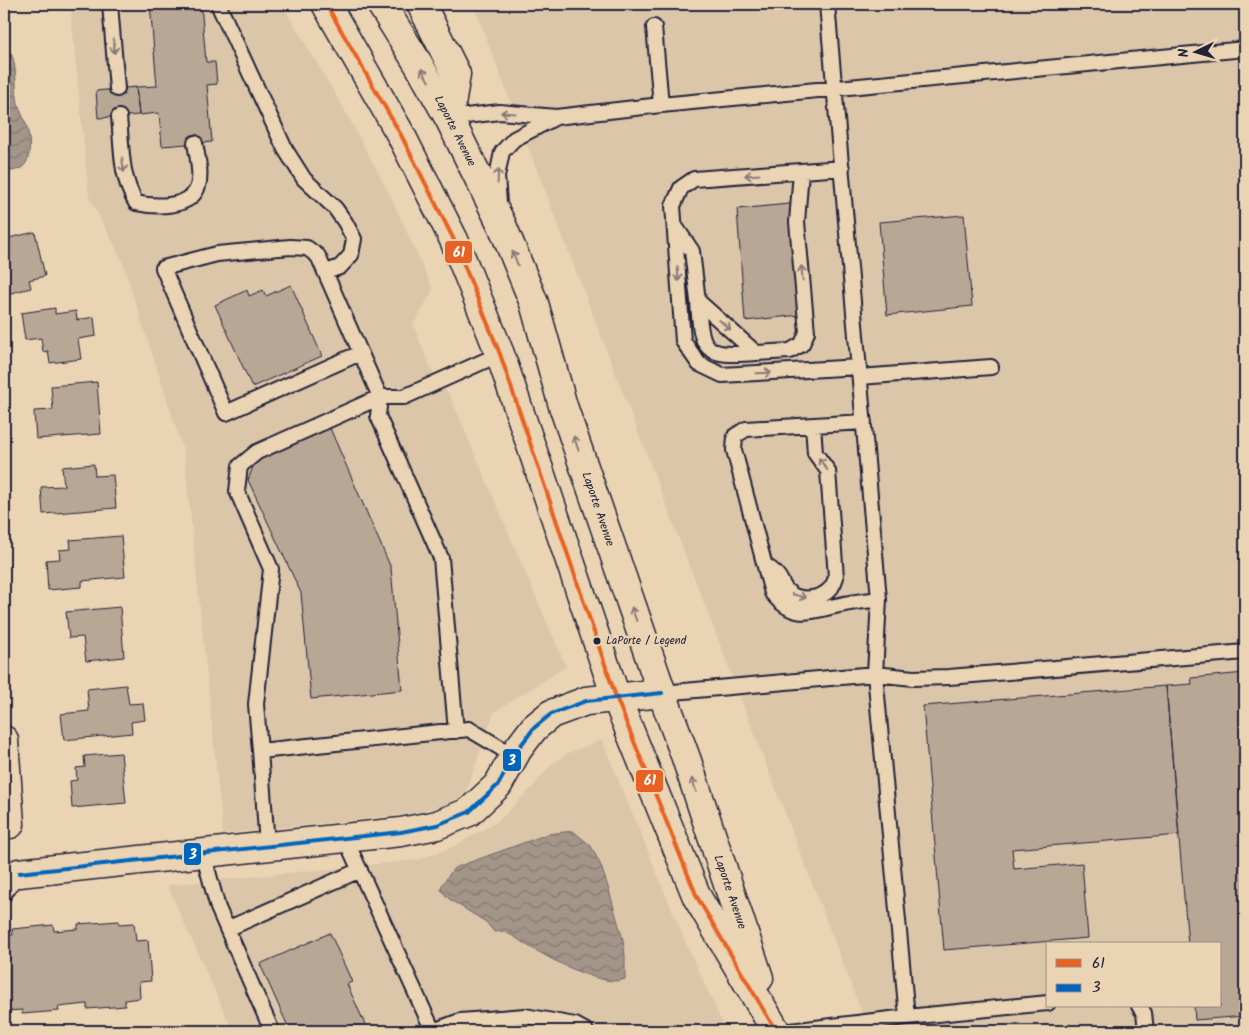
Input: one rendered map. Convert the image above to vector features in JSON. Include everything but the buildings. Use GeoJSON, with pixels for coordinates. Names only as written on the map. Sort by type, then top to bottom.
{"type":"FeatureCollection","features":[{"type":"Feature","properties":{"kind":"main road","name":"Laporte Avenue"},"geometry":{"type":"LineString","coordinates":[[326,4],[401,135],[454,240],[500,354],[616,697],[697,897],[776,1031]]}},
{"type":"Feature","properties":{"kind":"main road","name":"Laporte Avenue"},"geometry":{"type":"LineString","coordinates":[[381,4],[449,118],[502,225],[534,303],[563,406],[686,758],[776,1031]]}},
{"type":"Feature","properties":{"kind":"main road"},"geometry":{"type":"LineString","coordinates":[[421,4],[456,74],[449,118]]}},
{"type":"Feature","properties":{"kind":"main road"},"geometry":{"type":"LineString","coordinates":[[9,880],[203,852],[401,832],[437,825],[469,812],[498,785],[514,756],[534,728],[551,714],[586,701],[662,693]]}},
{"type":"Feature","properties":{"kind":"main road"},"geometry":{"type":"LineString","coordinates":[[4,740],[10,824]]}},
{"type":"Feature","properties":{"kind":"lane"},"geometry":{"type":"LineString","coordinates":[[110,4],[117,89]]}},
{"type":"Feature","properties":{"kind":"lane"},"geometry":{"type":"LineString","coordinates":[[218,4],[290,157],[304,179],[335,208],[354,239],[351,255],[340,267],[326,272]]}},
{"type":"Feature","properties":{"kind":"lane"},"geometry":{"type":"LineString","coordinates":[[827,4],[879,599],[875,674],[907,1017]]}},
{"type":"Feature","properties":{"kind":"lane"},"geometry":{"type":"LineString","coordinates":[[654,27],[661,105]]}},
{"type":"Feature","properties":{"kind":"lane"},"geometry":{"type":"LineString","coordinates":[[449,118],[500,112],[556,117],[661,105],[1245,49]]}},
{"type":"Feature","properties":{"kind":"lane"},"geometry":{"type":"LineString","coordinates":[[119,117],[123,168],[128,190],[136,203],[148,206],[179,203],[190,198],[198,186],[196,143]]}},
{"type":"Feature","properties":{"kind":"lane"},"geometry":{"type":"LineString","coordinates":[[502,225],[497,176],[502,152],[514,139],[556,117]]}},
{"type":"Feature","properties":{"kind":"lane"},"geometry":{"type":"LineString","coordinates":[[842,168],[694,179],[681,188],[673,206],[683,341],[699,364],[722,375],[991,367]]}},
{"type":"Feature","properties":{"kind":"lane"},"geometry":{"type":"LineString","coordinates":[[674,225],[692,251],[700,328],[705,345],[715,353],[728,356],[790,351],[802,344],[807,332],[797,222],[801,171]]}},
{"type":"Feature","properties":{"kind":"lane"},"geometry":{"type":"LineString","coordinates":[[360,353],[226,413],[163,268],[217,254],[290,247],[307,248],[318,256],[380,396],[378,416],[441,558],[456,731]]}},
{"type":"Feature","properties":{"kind":"lane"},"geometry":{"type":"LineString","coordinates":[[698,301],[756,354]]}},
{"type":"Feature","properties":{"kind":"lane"},"geometry":{"type":"LineString","coordinates":[[268,845],[256,704],[271,569],[237,491],[240,466],[257,452],[380,396],[404,397],[500,354]]}},
{"type":"Feature","properties":{"kind":"lane"},"geometry":{"type":"LineString","coordinates":[[864,422],[746,429],[735,436],[734,450],[772,593],[779,602],[788,608],[808,613],[842,604],[879,599]]}},
{"type":"Feature","properties":{"kind":"lane"},"geometry":{"type":"LineString","coordinates":[[765,565],[779,576],[783,586],[789,593],[801,598],[812,598],[823,594],[832,588],[836,577],[828,471],[815,453],[813,425]]}},
{"type":"Feature","properties":{"kind":"lane"},"geometry":{"type":"LineString","coordinates":[[662,693],[875,674],[913,678],[949,677],[1245,652]]}},
{"type":"Feature","properties":{"kind":"lane"},"geometry":{"type":"LineString","coordinates":[[260,751],[469,729],[514,756]]}},
{"type":"Feature","properties":{"kind":"lane"},"geometry":{"type":"LineString","coordinates":[[345,838],[433,1031],[460,1021],[524,1016],[575,1025],[586,1031]]}},
{"type":"Feature","properties":{"kind":"lane"},"geometry":{"type":"LineString","coordinates":[[203,852],[218,908],[272,1031]]}},
{"type":"Feature","properties":{"kind":"lane"},"geometry":{"type":"LineString","coordinates":[[227,929],[360,870]]}},
{"type":"Feature","properties":{"kind":"lane"},"geometry":{"type":"LineString","coordinates":[[790,1031],[1046,1003]]}},
{"type":"Feature","properties":{"kind":"lane"},"geometry":{"type":"LineString","coordinates":[[1140,1008],[1144,1013],[1146,1031]]}},
{"type":"Feature","properties":{"kind":"shaded area"},"geometry":{"type":"Polygon","coordinates":[[[70,4],[282,4],[343,107],[391,197],[433,290],[413,325],[431,369],[450,396],[566,667],[494,712],[466,792],[458,799],[444,806],[410,814],[223,834],[184,452],[121,258],[89,197],[70,4]]]}},
{"type":"Feature","properties":{"kind":"shaded area"},"geometry":{"type":"Polygon","coordinates":[[[473,4],[1245,4],[1245,1031],[869,1031],[473,4]]]}},
{"type":"Feature","properties":{"kind":"shaded area"},"geometry":{"type":"Polygon","coordinates":[[[602,740],[684,939],[726,1031],[233,1031],[167,885],[417,860],[453,847],[498,821],[531,789],[552,764],[568,753],[602,740]]]}},
{"type":"Feature","properties":{"kind":"water"},"geometry":{"type":"Polygon","coordinates":[[[4,46],[12,55],[14,61],[18,101],[27,127],[29,151],[27,162],[23,166],[17,170],[4,172],[4,46]]]}},
{"type":"Feature","properties":{"kind":"water"},"geometry":{"type":"Polygon","coordinates":[[[573,831],[591,846],[601,866],[623,940],[625,979],[615,981],[603,979],[574,970],[511,935],[503,932],[494,932],[486,922],[449,899],[441,890],[442,885],[454,868],[548,834],[573,831]]]}},
{"type":"Feature","properties":{"kind":"transit line","name":"61"},"geometry":{"type":"LineString","coordinates":[[326,4],[401,135],[454,240],[500,354],[616,697],[697,897],[776,1031]]}},
{"type":"Feature","properties":{"kind":"transit line","name":"3"},"geometry":{"type":"LineString","coordinates":[[19,873],[401,832],[437,825],[469,812],[498,785],[518,749],[534,728],[551,714],[586,701],[662,693]]}},
{"type":"Feature","properties":{"kind":"place","name":"LaPorte / Legend"},"geometry":{"type":"Point","coordinates":[597,641]}}]}
